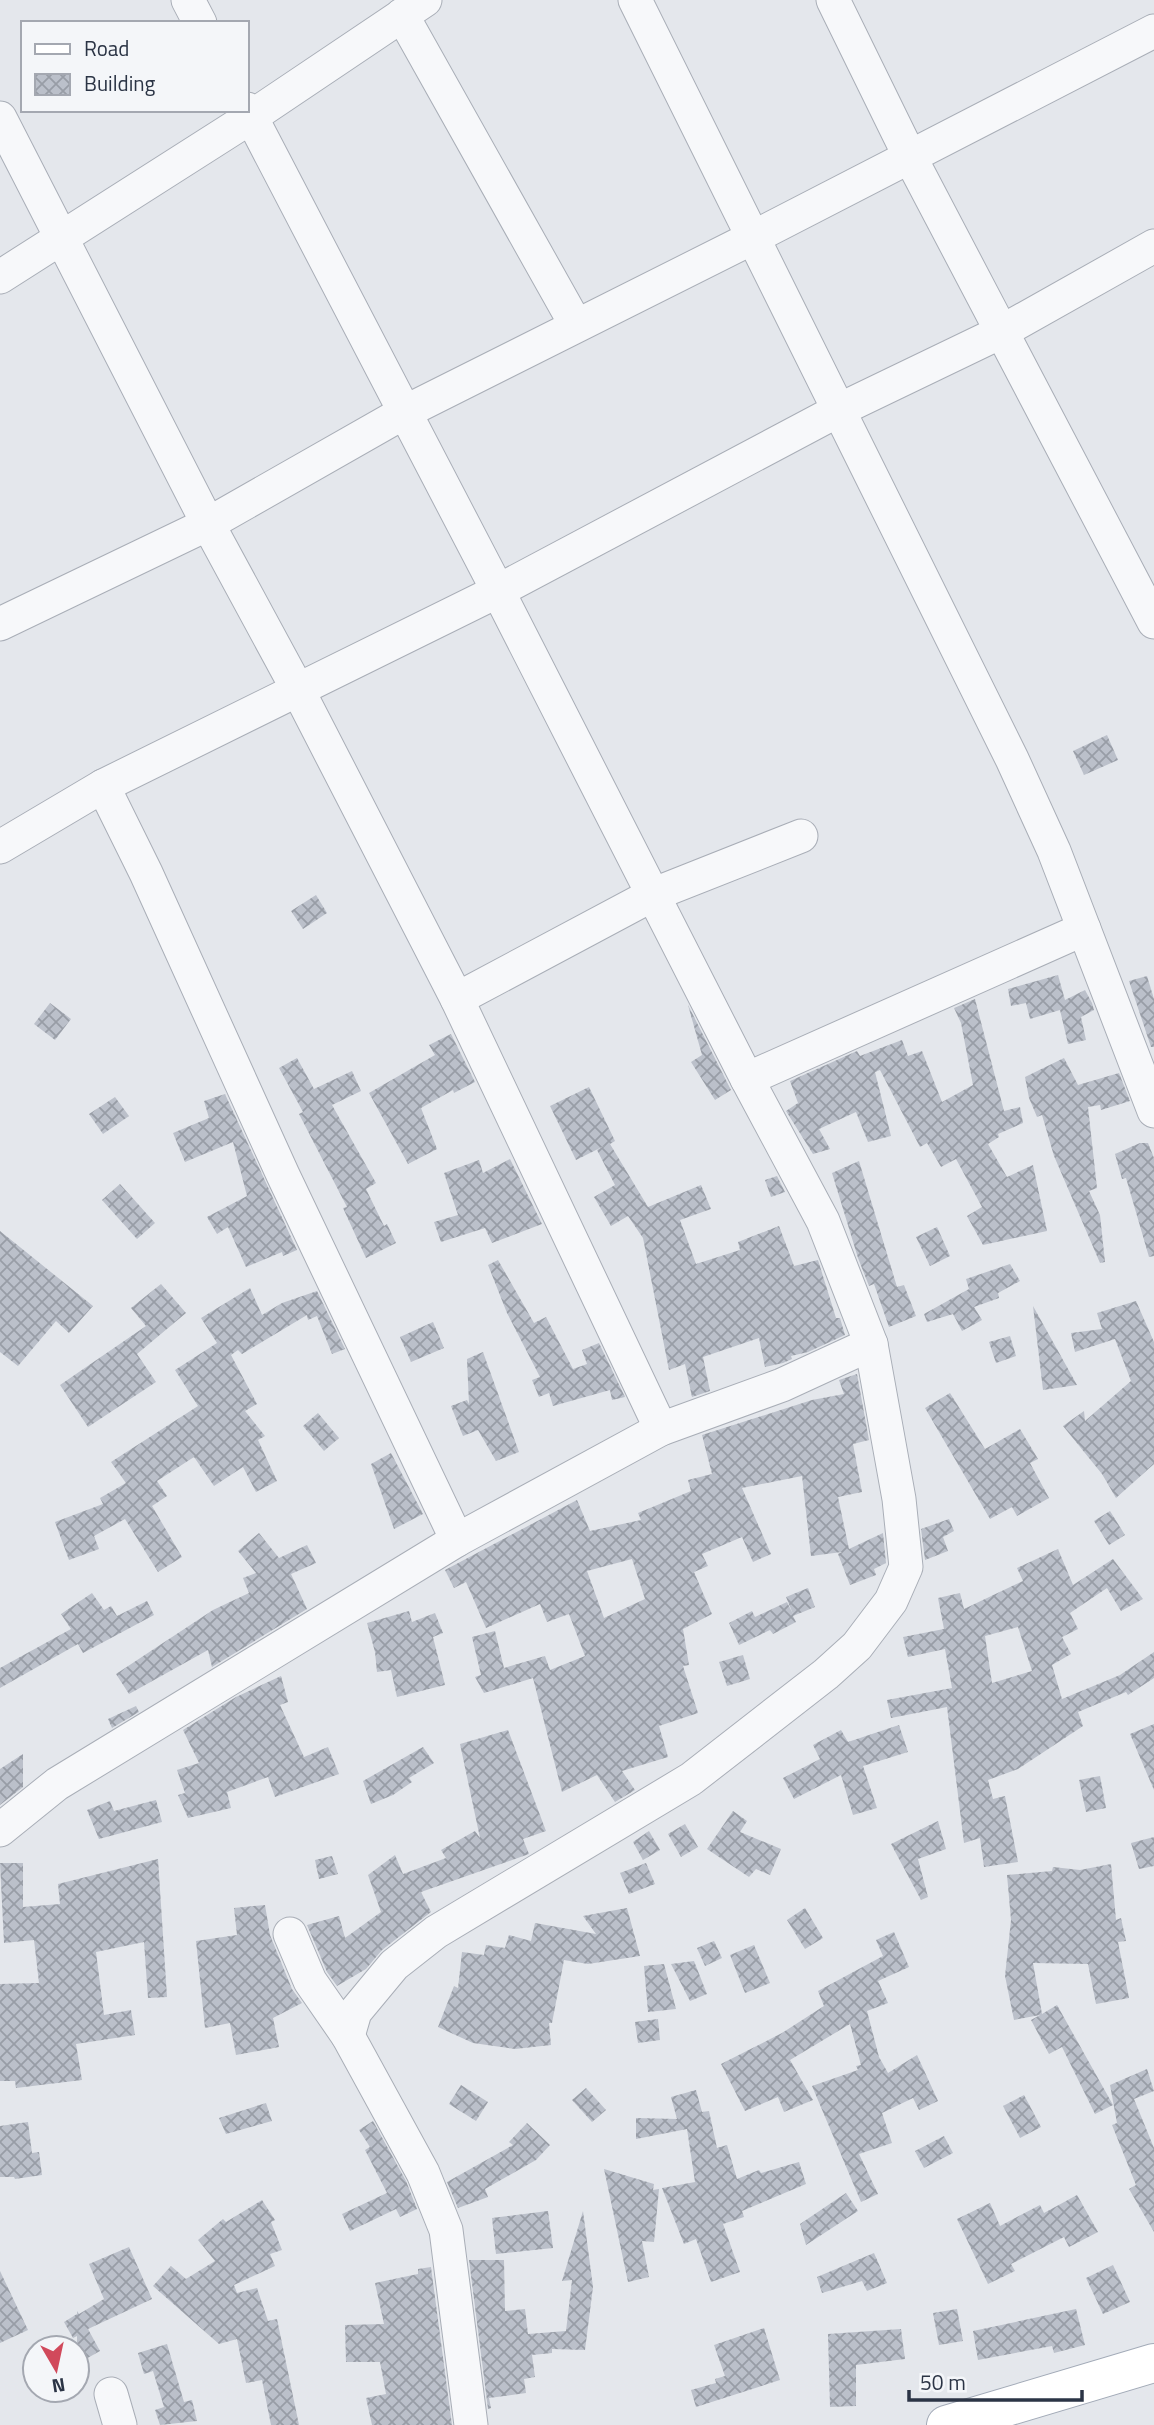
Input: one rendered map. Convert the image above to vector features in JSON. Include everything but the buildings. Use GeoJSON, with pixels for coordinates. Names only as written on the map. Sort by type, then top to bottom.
{"type":"FeatureCollection","features":[{"type":"Feature","properties":{"kind":"main road"},"geometry":{"type":"LineString","coordinates":[[946,2425],[1154,2363]]}},
{"type":"Feature","properties":{"kind":"street"},"geometry":{"type":"LineString","coordinates":[[188,0],[200,21]]}},
{"type":"Feature","properties":{"kind":"street"},"geometry":{"type":"LineString","coordinates":[[635,0],[1012,759],[1054,851],[1154,1111]]}},
{"type":"Feature","properties":{"kind":"street"},"geometry":{"type":"LineString","coordinates":[[833,0],[909,157],[1154,622]]}},
{"type":"Feature","properties":{"kind":"street"},"geometry":{"type":"LineString","coordinates":[[0,277],[413,7],[576,325]]}},
{"type":"Feature","properties":{"kind":"street"},"geometry":{"type":"LineString","coordinates":[[0,624],[208,524],[403,413],[754,237],[1154,30]]}},
{"type":"Feature","properties":{"kind":"street"},"geometry":{"type":"LineString","coordinates":[[249,113],[498,591],[747,1079],[824,1221],[871,1344],[899,1499],[906,1567],[891,1601],[857,1646],[826,1674],[691,1779],[436,1932],[394,1965],[355,2012],[348,2036]]}},
{"type":"Feature","properties":{"kind":"street"},"geometry":{"type":"LineString","coordinates":[[0,118],[208,524],[299,692],[457,999],[661,1429]]}},
{"type":"Feature","properties":{"kind":"street"},"geometry":{"type":"LineString","coordinates":[[0,847],[103,786],[299,692],[498,591],[839,410],[1001,332],[1154,246]]}},
{"type":"Feature","properties":{"kind":"street"},"geometry":{"type":"LineString","coordinates":[[103,786],[169,922],[283,1175],[457,1540]]}},
{"type":"Feature","properties":{"kind":"street"},"geometry":{"type":"LineString","coordinates":[[457,999],[652,895],[801,836]]}},
{"type":"Feature","properties":{"kind":"street"},"geometry":{"type":"LineString","coordinates":[[747,1079],[1084,929]]}},
{"type":"Feature","properties":{"kind":"street"},"geometry":{"type":"LineString","coordinates":[[0,1830],[57,1784],[457,1540],[661,1429],[782,1385],[871,1344]]}},
{"type":"Feature","properties":{"kind":"street"},"geometry":{"type":"LineString","coordinates":[[290,1934],[310,1981],[348,2036],[423,2173],[446,2230],[471,2425]]}}]}
